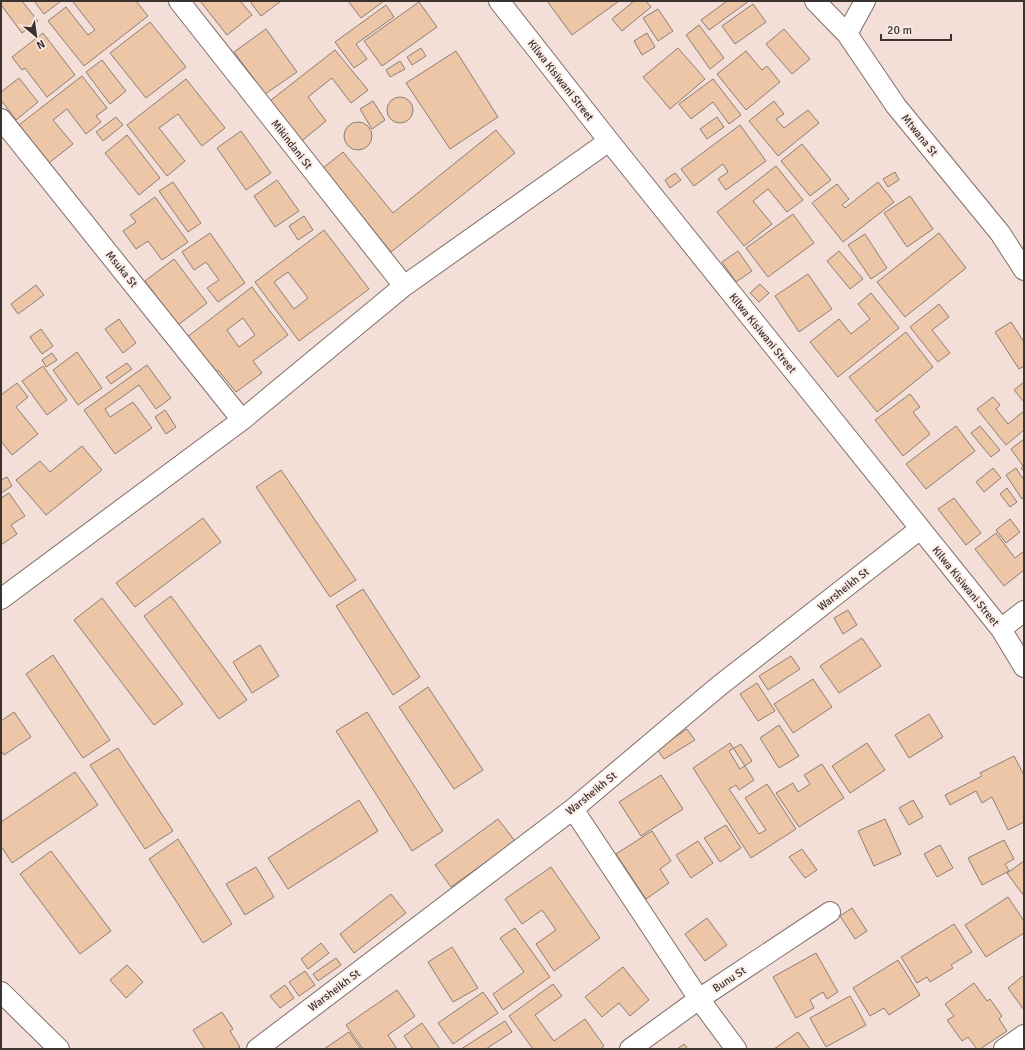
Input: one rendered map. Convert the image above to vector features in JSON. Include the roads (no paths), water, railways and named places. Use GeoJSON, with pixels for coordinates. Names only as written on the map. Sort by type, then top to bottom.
{"type":"FeatureCollection","features":[{"type":"Feature","properties":{"kind":"street","name":"Mikindani St"},"geometry":{"type":"LineString","coordinates":[[179,1],[404,286]]}},
{"type":"Feature","properties":{"kind":"street","name":"Mtwana St"},"geometry":{"type":"LineString","coordinates":[[815,1],[847,34],[896,106],[1000,233],[1024,270]]}},
{"type":"Feature","properties":{"kind":"street"},"geometry":{"type":"LineString","coordinates":[[847,34],[865,1]]}},
{"type":"Feature","properties":{"kind":"street","name":"Kilwa Kisiwani Street"},"geometry":{"type":"LineString","coordinates":[[503,2],[609,141],[1001,629],[1024,667]]}},
{"type":"Feature","properties":{"kind":"street","name":"Msuka St"},"geometry":{"type":"LineString","coordinates":[[1,119],[242,420]]}},
{"type":"Feature","properties":{"kind":"street"},"geometry":{"type":"LineString","coordinates":[[1,599],[242,420],[404,286],[609,141]]}},
{"type":"Feature","properties":{"kind":"street","name":"Warsheikh St"},"geometry":{"type":"LineString","coordinates":[[257,1049],[573,809],[719,686],[920,529]]}},
{"type":"Feature","properties":{"kind":"street"},"geometry":{"type":"LineString","coordinates":[[1001,629],[1024,611]]}},
{"type":"Feature","properties":{"kind":"street"},"geometry":{"type":"LineString","coordinates":[[573,809],[699,999],[736,1049]]}},
{"type":"Feature","properties":{"kind":"street","name":"Bunu St"},"geometry":{"type":"LineString","coordinates":[[630,1049],[699,999],[830,912]]}},
{"type":"Feature","properties":{"kind":"street"},"geometry":{"type":"LineString","coordinates":[[1,992],[59,1049]]}},
{"type":"Feature","properties":{"kind":"street"},"geometry":{"type":"LineString","coordinates":[[1004,1049],[1024,1035]]}}]}
